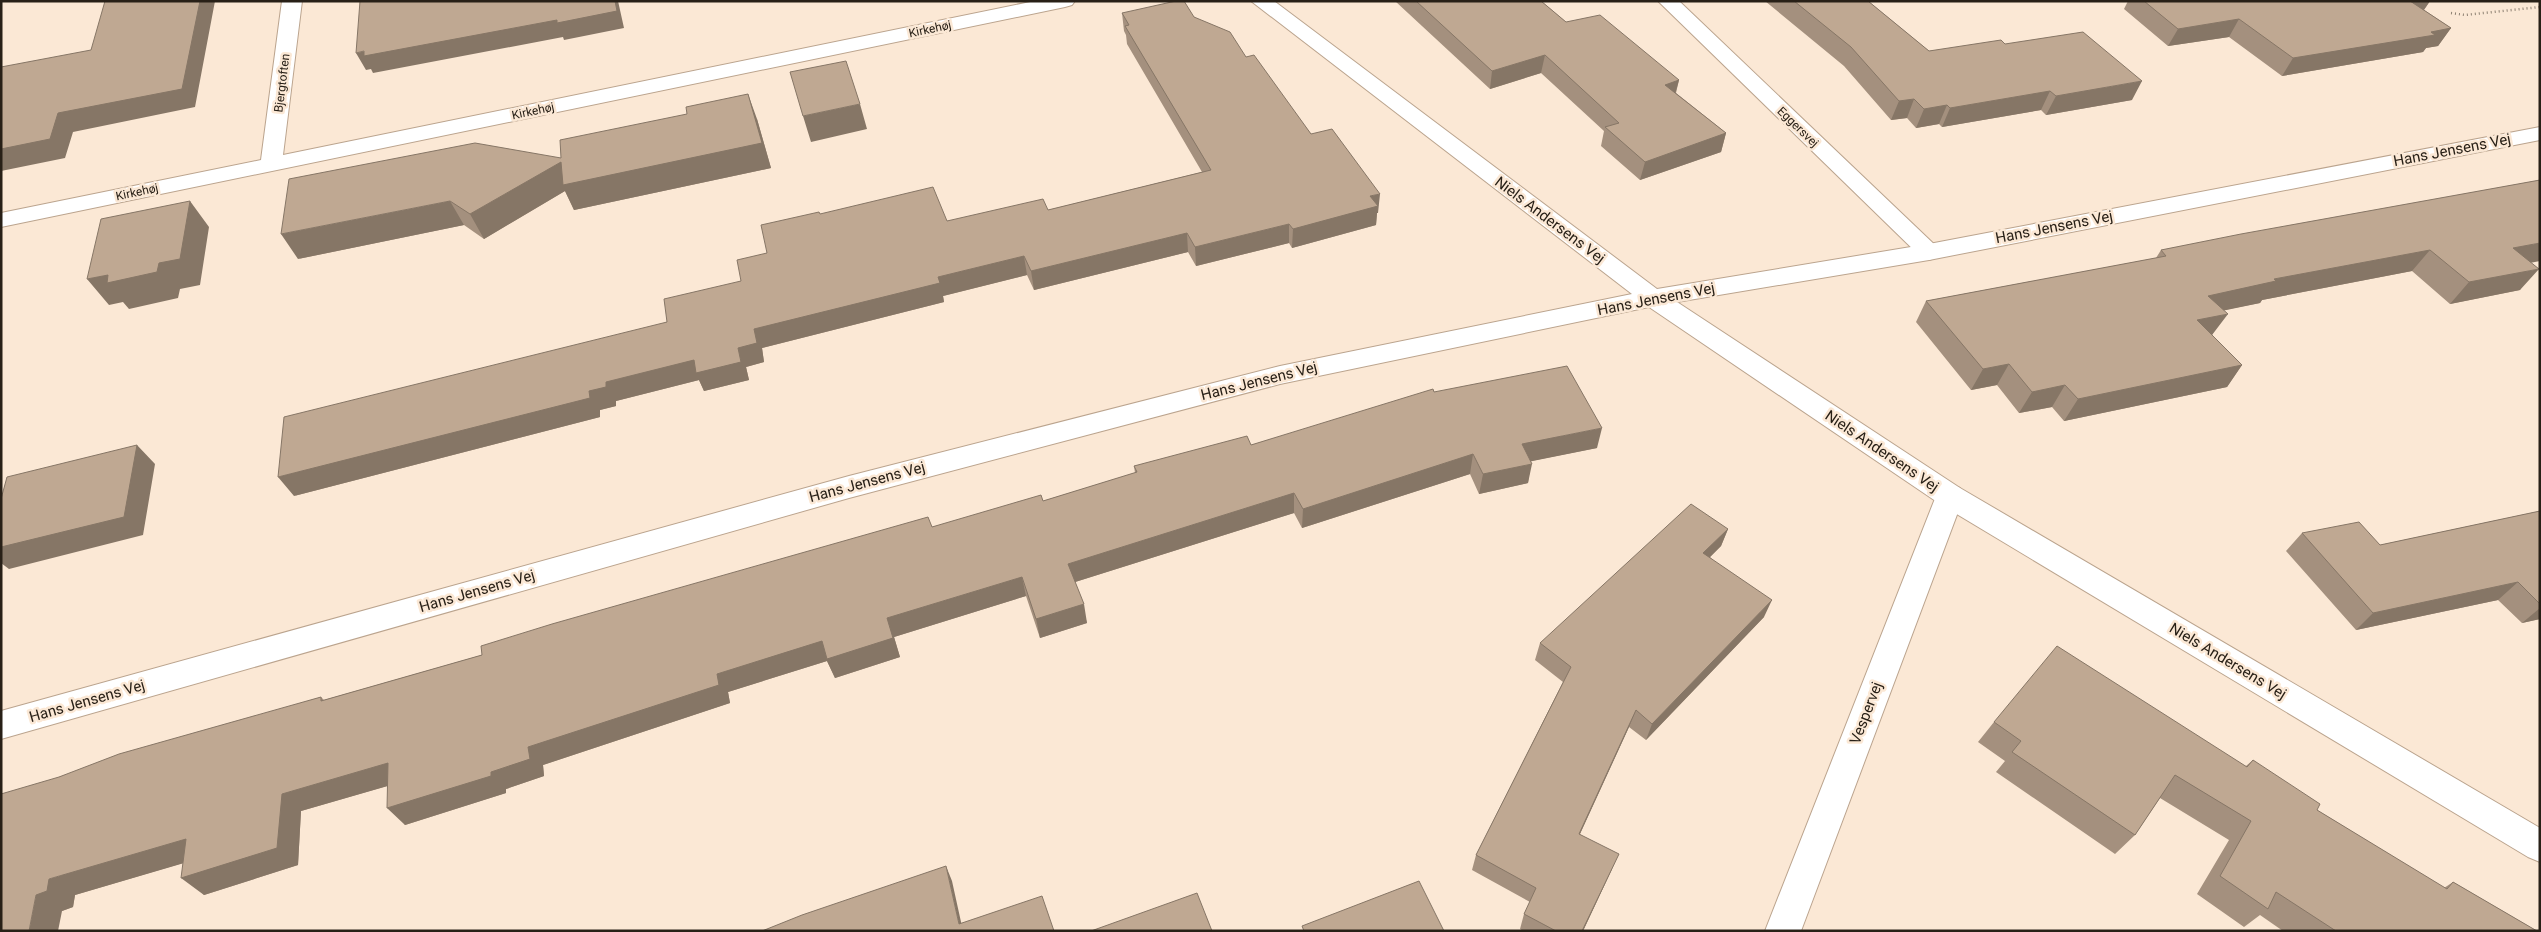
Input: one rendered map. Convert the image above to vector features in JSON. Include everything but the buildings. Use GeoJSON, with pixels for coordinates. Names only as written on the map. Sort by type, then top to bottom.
{"type":"FeatureCollection","features":[{"type":"Feature","properties":{"kind":"street","name":"Bjergtoften"},"geometry":{"type":"LineString","coordinates":[[271,165],[292,1]]}},
{"type":"Feature","properties":{"kind":"street","name":"Kirkehøj"},"geometry":{"type":"LineString","coordinates":[[1,220],[1066,1]]}},
{"type":"Feature","properties":{"kind":"street","name":"Niels Andersens Vej"},"geometry":{"type":"LineString","coordinates":[[1261,1],[1652,298],[1950,496],[2540,846]]}},
{"type":"Feature","properties":{"kind":"street","name":"Eggersvej"},"geometry":{"type":"LineString","coordinates":[[1668,1],[1929,252]]}},
{"type":"Feature","properties":{"kind":"street","name":"Hans Jensens Vej"},"geometry":{"type":"LineString","coordinates":[[1,725],[849,487],[1280,375],[1652,298],[1929,252],[2540,133]]}},
{"type":"Feature","properties":{"kind":"street","name":"Vespervej"},"geometry":{"type":"LineString","coordinates":[[1783,931],[1950,496]]}},
{"type":"Feature","properties":{"kind":"path"},"geometry":{"type":"LineString","coordinates":[[2451,13],[2465,15],[2540,7]]}}]}
